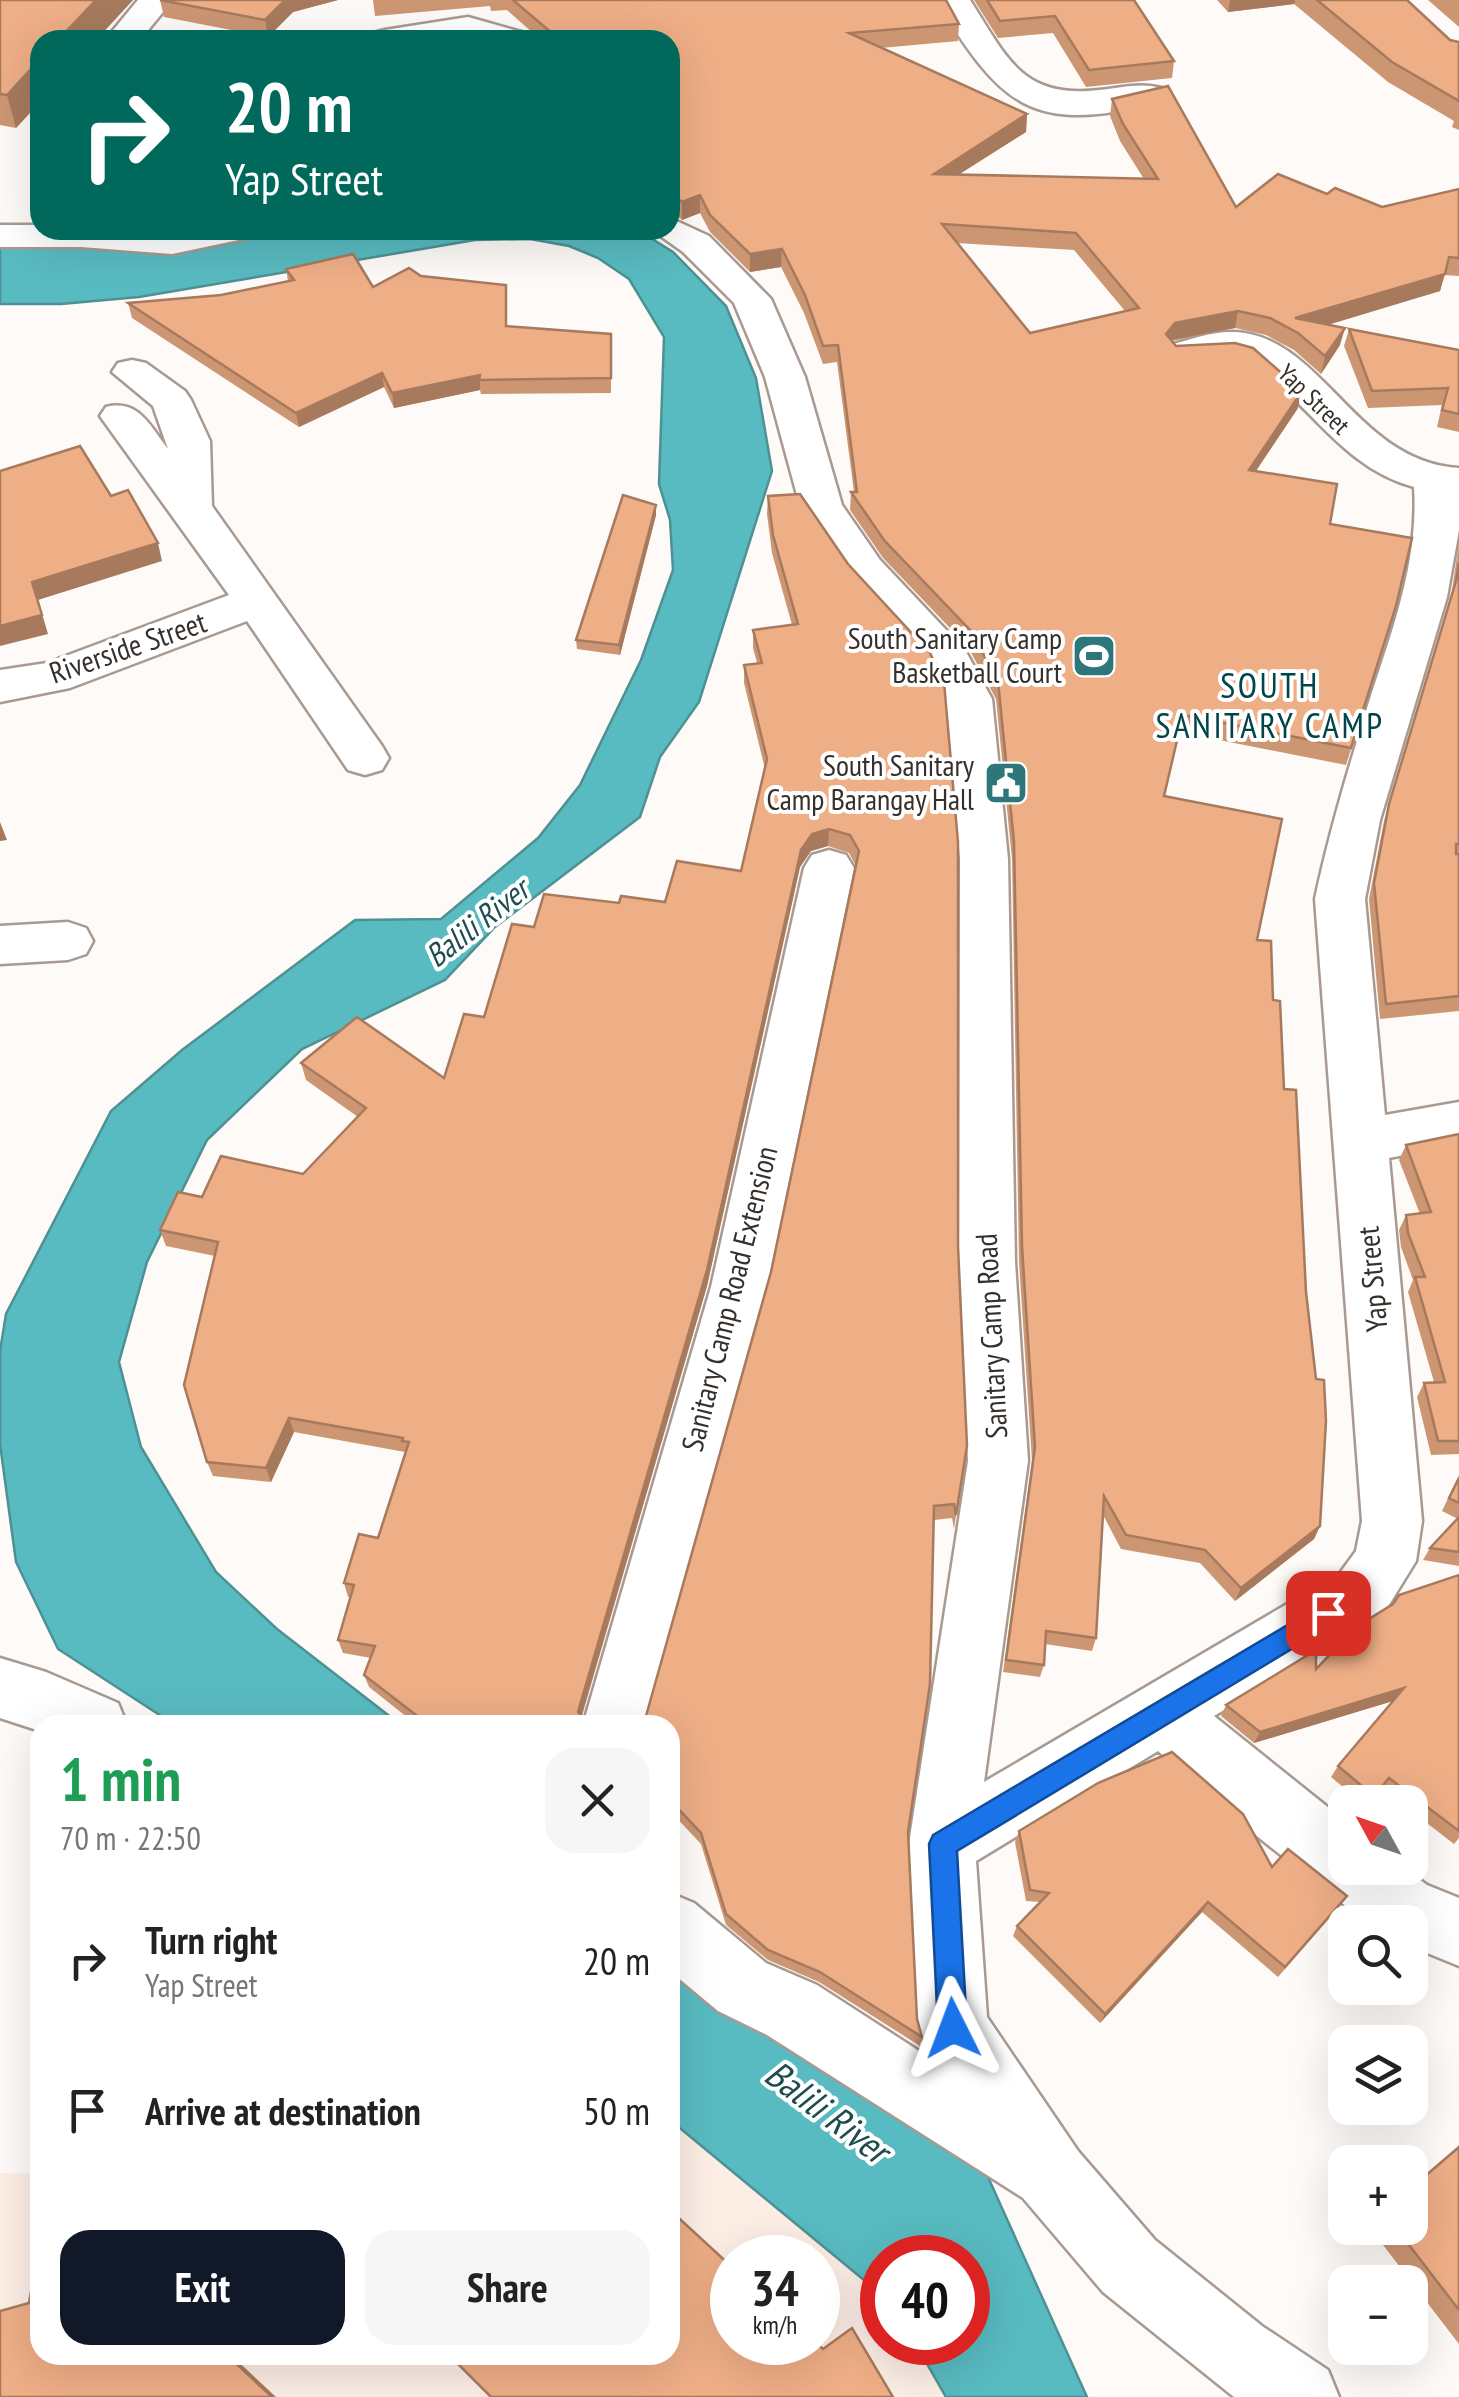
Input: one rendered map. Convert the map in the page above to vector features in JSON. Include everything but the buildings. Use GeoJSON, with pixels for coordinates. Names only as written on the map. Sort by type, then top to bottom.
{"type":"FeatureCollection","features":[{"type":"Feature","properties":{"kind":"street"},"geometry":{"type":"LineString","coordinates":[[130,30],[156,0]]}},
{"type":"Feature","properties":{"kind":"street"},"geometry":{"type":"LineString","coordinates":[[953,0],[1001,74],[1032,96],[1059,104],[1148,95]]}},
{"type":"Feature","properties":{"kind":"street"},"geometry":{"type":"LineString","coordinates":[[449,30],[478,30]]}},
{"type":"Feature","properties":{"kind":"street"},"geometry":{"type":"LineString","coordinates":[[0,236],[30,235]]}},
{"type":"Feature","properties":{"kind":"street","name":"Sanitary Camp Road"},"geometry":{"type":"LineString","coordinates":[[680,235],[696,244],[752,298],[785,376],[821,506],[865,570],[949,661],[969,699],[984,859],[987,1262],[998,1461],[942,1844],[953,2028],[1052,2178],[1129,2266],[1235,2353],[1301,2397]]}},
{"type":"Feature","properties":{"kind":"street"},"geometry":{"type":"LineString","coordinates":[[139,240],[172,244],[190,240]]}},
{"type":"Feature","properties":{"kind":"street","name":"Yap Street"},"geometry":{"type":"LineString","coordinates":[[942,1844],[1362,1593],[1385,1561],[1392,1521],[1340,898],[1356,820],[1425,598],[1447,481],[1390,461],[1342,429],[1292,376],[1254,347],[1236,343],[1187,352]]}},
{"type":"Feature","properties":{"kind":"street"},"geometry":{"type":"LineString","coordinates":[[132,372],[171,400],[189,441],[191,507]]}},
{"type":"Feature","properties":{"kind":"street"},"geometry":{"type":"LineString","coordinates":[[121,416],[191,507],[364,758]]}},
{"type":"Feature","properties":{"kind":"street","name":"Riverside Street"},"geometry":{"type":"LineString","coordinates":[[0,686],[54,677],[254,602]]}},
{"type":"Feature","properties":{"kind":"street","name":"Sanitary Camp Road Extension"},"geometry":{"type":"LineString","coordinates":[[617,1715],[740,1287],[829,868]]}},
{"type":"Feature","properties":{"kind":"street"},"geometry":{"type":"LineString","coordinates":[[0,944],[68,941]]}},
{"type":"Feature","properties":{"kind":"street"},"geometry":{"type":"LineString","coordinates":[[1362,1141],[1459,1123]]}},
{"type":"Feature","properties":{"kind":"street"},"geometry":{"type":"LineString","coordinates":[[0,1688],[74,1715]]}},
{"type":"Feature","properties":{"kind":"street"},"geometry":{"type":"LineString","coordinates":[[1164,1714],[1243,1784],[1328,1850]]}},
{"type":"Feature","properties":{"kind":"street"},"geometry":{"type":"LineString","coordinates":[[1372,1885],[1404,1910],[1459,1932]]}},
{"type":"Feature","properties":{"kind":"street"},"geometry":{"type":"LineString","coordinates":[[680,1935],[742,1988],[792,2010],[1052,2178]]}},
{"type":"Feature","properties":{"kind":"shaded area"},"geometry":{"type":"Polygon","coordinates":[[[680,2128],[809,2235],[710,2235],[710,2365],[840,2365],[840,2260],[860,2277],[860,2365],[928,2365],[946,2397],[0,2397],[0,2173],[30,2174],[30,2365],[680,2365],[680,2128]]]}},
{"type":"Feature","properties":{"kind":"water"},"geometry":{"type":"Polygon","coordinates":[[[216,240],[475,240],[139,297],[61,304],[0,304],[0,243],[163,251],[216,240]]]}},
{"type":"Feature","properties":{"kind":"water","name":"Balili River"},"geometry":{"type":"Polygon","coordinates":[[[536,240],[654,240],[673,252],[726,306],[756,378],[772,471],[699,702],[660,757],[640,817],[495,927],[445,980],[302,1049],[207,1140],[147,1262],[119,1362],[141,1447],[216,1572],[277,1629],[388,1715],[160,1715],[58,1649],[16,1562],[0,1444],[0,1351],[6,1314],[111,1111],[182,1050],[355,920],[441,919],[538,838],[580,785],[641,660],[673,570],[670,520],[659,484],[664,337],[629,279],[598,258],[569,246],[536,240]]]}},
{"type":"Feature","properties":{"kind":"water","name":"Balili River"},"geometry":{"type":"Polygon","coordinates":[[[680,1945],[970,2137],[1087,2397],[946,2397],[928,2365],[990,2365],[990,2235],[860,2235],[860,2277],[840,2260],[840,2235],[809,2235],[680,2128],[680,1945]]]}},
{"type":"Feature","properties":{"kind":"place","name":"South Sanitary Camp Basketball Court"},"geometry":{"type":"Point","coordinates":[1094,656]}},
{"type":"Feature","properties":{"kind":"place","name":"South Sanitary Camp Barangay Hall"},"geometry":{"type":"Point","coordinates":[1006,783]}},
{"type":"Feature","properties":{"kind":"district","name":"SOUTH SANITARY CAMP"},"geometry":{"type":"Point","coordinates":[1270,706]}},
{"type":"Feature","properties":{"kind":"route"},"geometry":{"type":"LineString","coordinates":[[953,2028],[942,1844],[1328,1613]]}}]}
